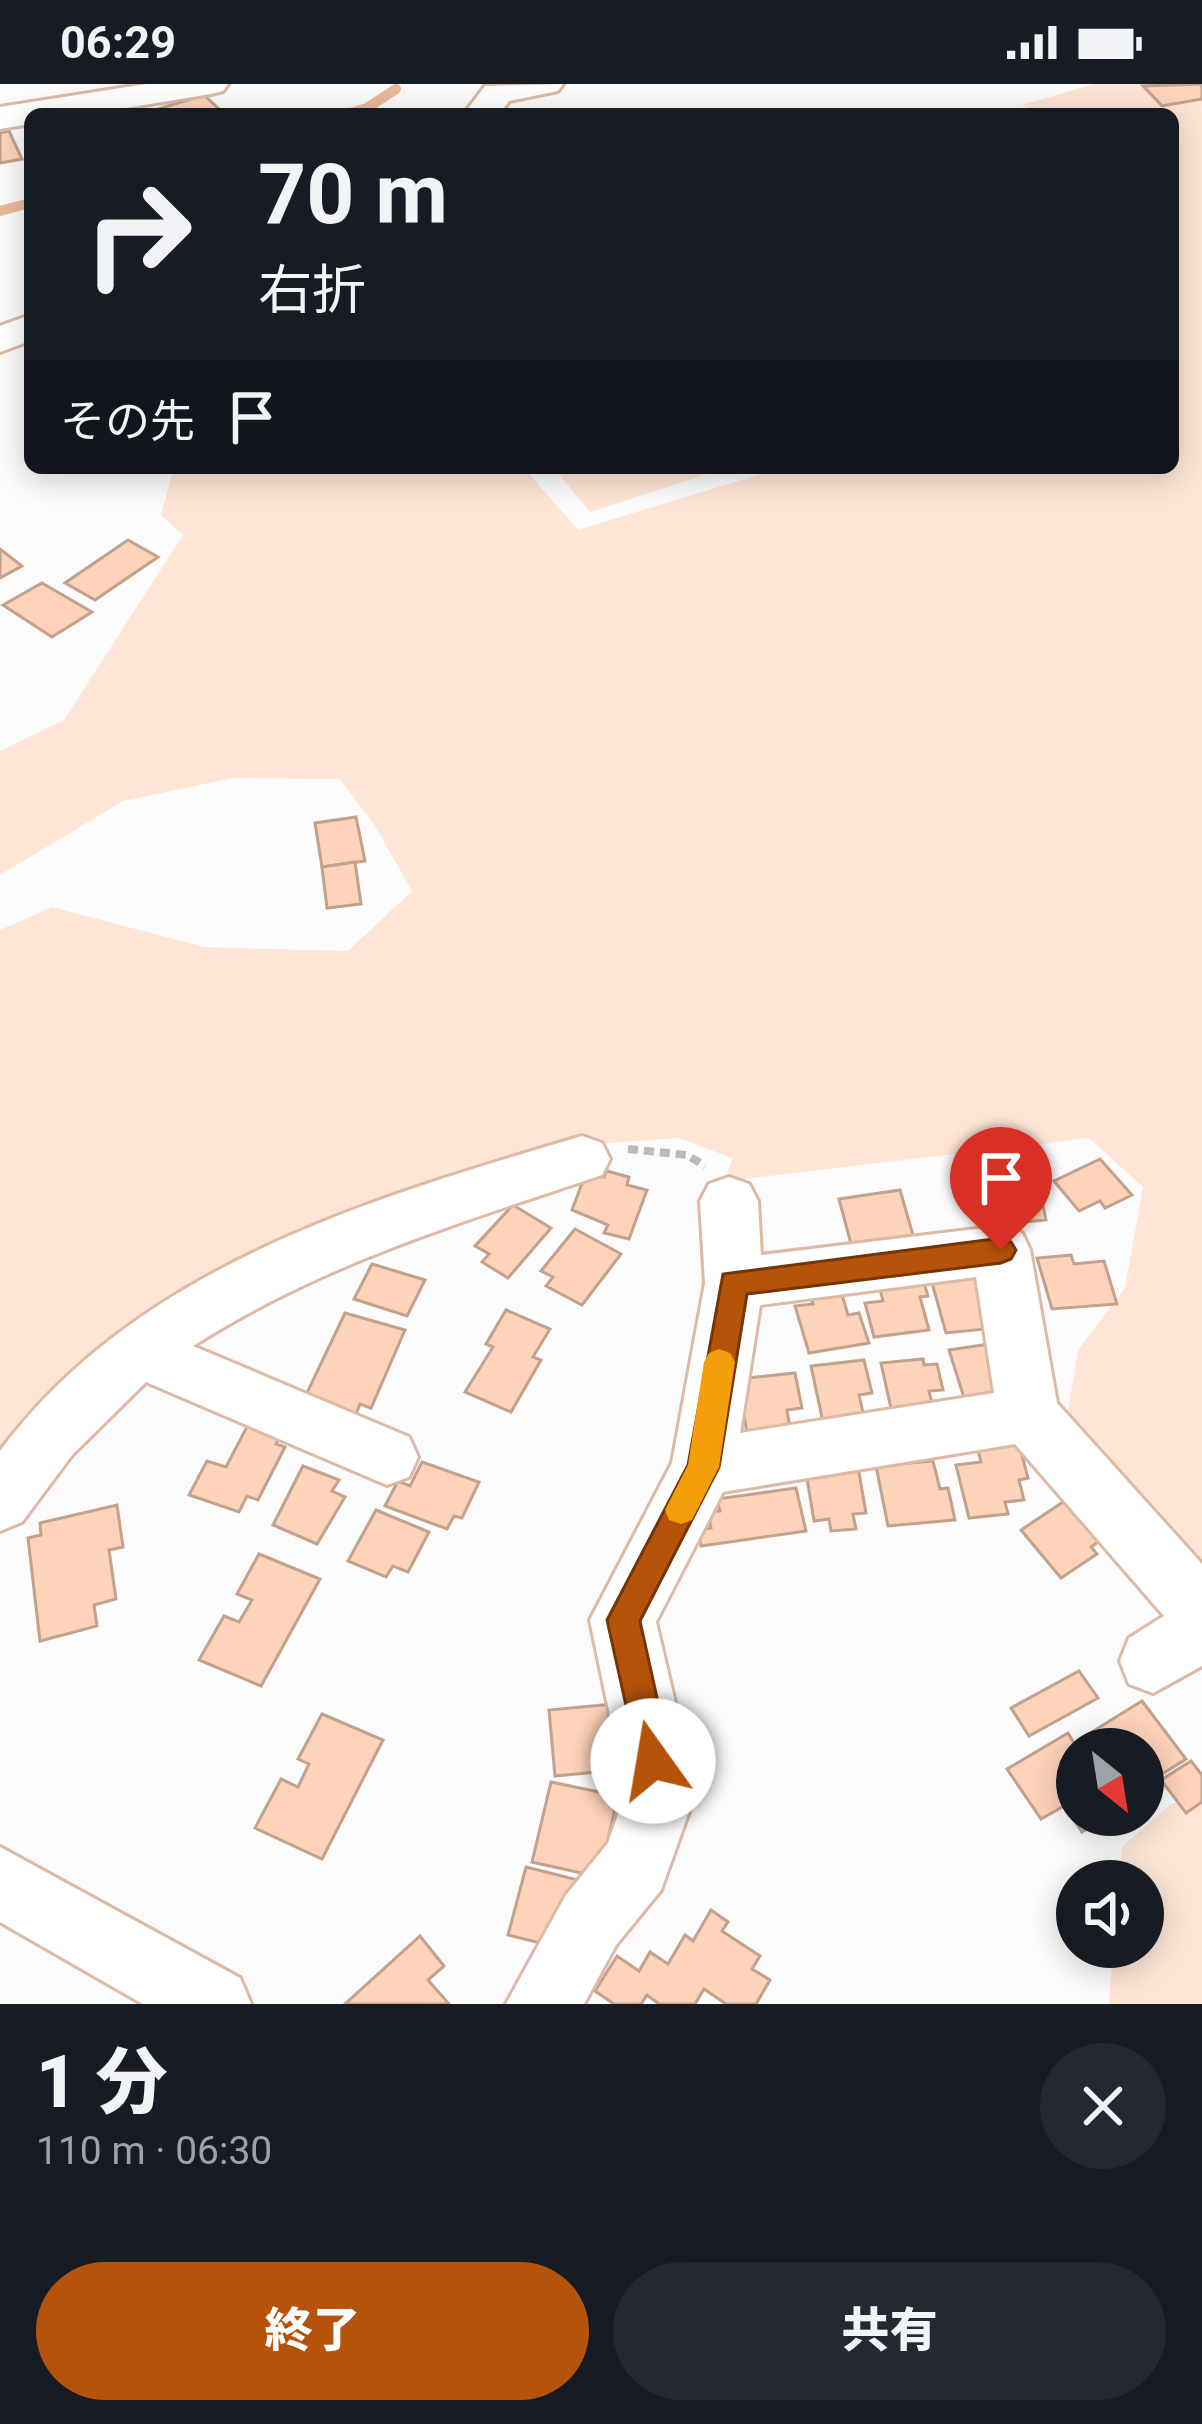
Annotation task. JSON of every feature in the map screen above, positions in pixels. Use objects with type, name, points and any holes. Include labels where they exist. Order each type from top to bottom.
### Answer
[{"type":"street","points":[[78,108],[211,84]]},
{"type":"street","points":[[493,101],[546,84]]},
{"type":"street","points":[[0,1502],[51,1434],[140,1351],[226,1296],[315,1248],[435,1202],[581,1159]]},
{"type":"street","points":[[543,2004],[591,1920],[636,1865],[662,1792],[623,1620],[703,1467],[734,1283],[729,1201]]},
{"type":"street","points":[[734,1283],[1001,1250],[1028,1415],[1202,1611]]},
{"type":"street","points":[[140,1351],[387,1457]]},
{"type":"street","points":[[703,1467],[1028,1415]]},
{"type":"street","points":[[0,1883],[214,2004]]},
{"type":"path","points":[[581,1159],[618,1149],[687,1154],[714,1172],[729,1201]]},
{"type":"shaded area","points":[[1094,84],[1202,84],[1202,1570],[1066,1423],[1078,1350],[1125,1288],[1143,1187],[1089,1138],[726,1181],[732,1158],[679,1138],[594,1144],[397,1204],[0,1467],[0,930],[52,907],[204,947],[348,951],[412,891],[375,826],[340,779],[233,778],[123,801],[0,875],[0,751],[64,720],[183,535],[161,515],[172,474],[529,474],[578,530],[760,474],[1179,474],[1179,108],[1022,105]]},
{"type":"shaded area","points":[[559,474],[707,474],[590,512]]},
{"type":"shaded area","points":[[1202,1795],[1202,2004],[1109,2004],[1112,1968],[1164,1968],[1164,1860],[1121,1860],[1122,1847],[1135,1836],[1164,1836],[1164,1810]]},
{"type":"building","points":[[1202,84],[1202,99],[1162,106],[1143,86]]},
{"type":"building","points":[[204,95],[218,108],[162,108]]},
{"type":"building","points":[[9,131],[22,159],[0,163],[0,133]]},
{"type":"building","points":[[128,540],[158,557],[95,600],[65,583]]},
{"type":"building","points":[[0,549],[22,566],[0,578]]},
{"type":"building","points":[[42,583],[92,612],[52,637],[3,605]]},
{"type":"building","points":[[356,817],[365,861],[322,867],[315,823]]},
{"type":"building","points":[[355,862],[361,904],[327,908],[322,867]]},
{"type":"building","points":[[1100,1159],[1132,1195],[1105,1208],[1100,1201],[1079,1211],[1054,1181]]},
{"type":"building","points":[[1035,1166],[1046,1220],[993,1225],[991,1216],[985,1217],[973,1172]]},
{"type":"building","points":[[607,1171],[629,1177],[627,1185],[647,1190],[629,1239],[604,1233],[608,1225],[572,1210],[586,1173],[604,1177]]},
{"type":"building","points":[[900,1190],[913,1235],[851,1244],[839,1199]]},
{"type":"building","points":[[513,1205],[551,1228],[508,1278],[482,1262],[489,1254],[475,1246]]},
{"type":"building","points":[[575,1229],[621,1254],[582,1305],[546,1286],[553,1277],[541,1271]]},
{"type":"building","points":[[1071,1255],[1074,1264],[1104,1261],[1117,1304],[1052,1309],[1037,1258]]},
{"type":"building","points":[[372,1264],[425,1280],[407,1316],[354,1299]]},
{"type":"building","points":[[982,1277],[991,1309],[980,1311],[985,1329],[946,1333],[932,1283]]},
{"type":"building","points":[[924,1283],[928,1296],[920,1297],[929,1330],[874,1337],[865,1303],[883,1301],[880,1289]]},
{"type":"building","points":[[840,1288],[848,1315],[859,1313],[869,1343],[809,1353],[795,1306],[813,1304],[810,1294]]},
{"type":"building","points":[[506,1310],[550,1329],[533,1357],[541,1360],[511,1412],[465,1392],[493,1347],[486,1344]]},
{"type":"building","points":[[345,1313],[405,1330],[371,1408],[360,1404],[356,1414],[304,1399]]},
{"type":"building","points":[[996,1343],[999,1396],[965,1401],[949,1350]]},
{"type":"building","points":[[923,1359],[924,1365],[937,1364],[943,1390],[929,1391],[933,1408],[892,1413],[881,1363]]},
{"type":"building","points":[[864,1360],[872,1393],[859,1395],[864,1417],[823,1422],[811,1366]]},
{"type":"building","points":[[795,1373],[802,1408],[787,1410],[790,1428],[747,1433],[738,1379]]},
{"type":"building","points":[[250,1421],[283,1431],[276,1444],[285,1447],[258,1500],[247,1496],[239,1512],[189,1495],[207,1461],[226,1467]]},
{"type":"building","points":[[1018,1440],[1028,1478],[1019,1480],[1024,1500],[1005,1502],[1008,1514],[969,1518],[956,1465],[981,1462],[977,1445]]},
{"type":"building","points":[[933,1461],[940,1489],[948,1488],[955,1520],[888,1526],[876,1466]]},
{"type":"building","points":[[422,1462],[479,1482],[462,1518],[454,1516],[447,1529],[385,1506],[398,1481],[410,1486]]},
{"type":"building","points":[[303,1466],[339,1480],[332,1491],[345,1497],[317,1544],[273,1525]]},
{"type":"building","points":[[858,1467],[866,1513],[853,1514],[856,1529],[831,1531],[829,1519],[814,1521],[807,1478],[825,1477],[824,1470]]},
{"type":"building","points":[[796,1488],[806,1531],[701,1546],[698,1530],[711,1528],[708,1512],[720,1511],[717,1499]]},
{"type":"building","points":[[1066,1500],[1101,1540],[1091,1547],[1097,1554],[1061,1578],[1021,1530]]},
{"type":"building","points":[[117,1505],[123,1547],[109,1550],[116,1599],[94,1605],[97,1626],[40,1641],[28,1538],[41,1535],[40,1523]]},
{"type":"building","points":[[376,1510],[429,1532],[408,1572],[393,1566],[386,1577],[348,1561]]},
{"type":"building","points":[[259,1554],[320,1579],[261,1686],[199,1660],[224,1616],[239,1622],[252,1600],[237,1594]]},
{"type":"building","points":[[1079,1671],[1098,1698],[1029,1736],[1011,1708]]},
{"type":"building","points":[[1142,1701],[1162,1728],[1098,1728]]},
{"type":"building","points":[[614,1704],[620,1755],[606,1756],[608,1771],[555,1776],[549,1710]]},
{"type":"building","points":[[322,1714],[383,1740],[322,1859],[255,1828],[281,1779],[298,1787],[309,1764],[298,1759]]},
{"type":"building","points":[[1164,1730],[1186,1759],[1164,1773]]},
{"type":"building","points":[[1056,1740],[1056,1811],[1041,1819],[1007,1769]]},
{"type":"building","points":[[1191,1761],[1202,1775],[1202,1802],[1186,1813],[1164,1778]]},
{"type":"building","points":[[551,1782],[618,1796],[599,1877],[532,1862]]},
{"type":"building","points":[[526,1867],[578,1880],[569,1917],[556,1927],[548,1925],[544,1944],[508,1935]]},
{"type":"building","points":[[711,1910],[728,1922],[722,1931],[760,1956],[752,1969],[770,1980],[756,2004],[726,2004],[704,1989],[695,2004],[659,2004],[647,1995],[641,2004],[614,2004],[595,1991],[617,1956],[639,1971],[650,1952],[668,1964],[685,1935],[693,1941]]},
{"type":"building","points":[[420,1936],[444,1966],[428,1980],[449,2004],[345,2004]]},
{"type":"waterway","points":[[367,108],[396,89]]},
{"type":"waterway","points":[[0,211],[24,205]]},
{"type":"slow traffic","points":[[681,1510],[703,1467],[719,1362]]},
{"type":"route","points":[[653,1761],[623,1620],[703,1467],[734,1283],[1001,1250]]}]
